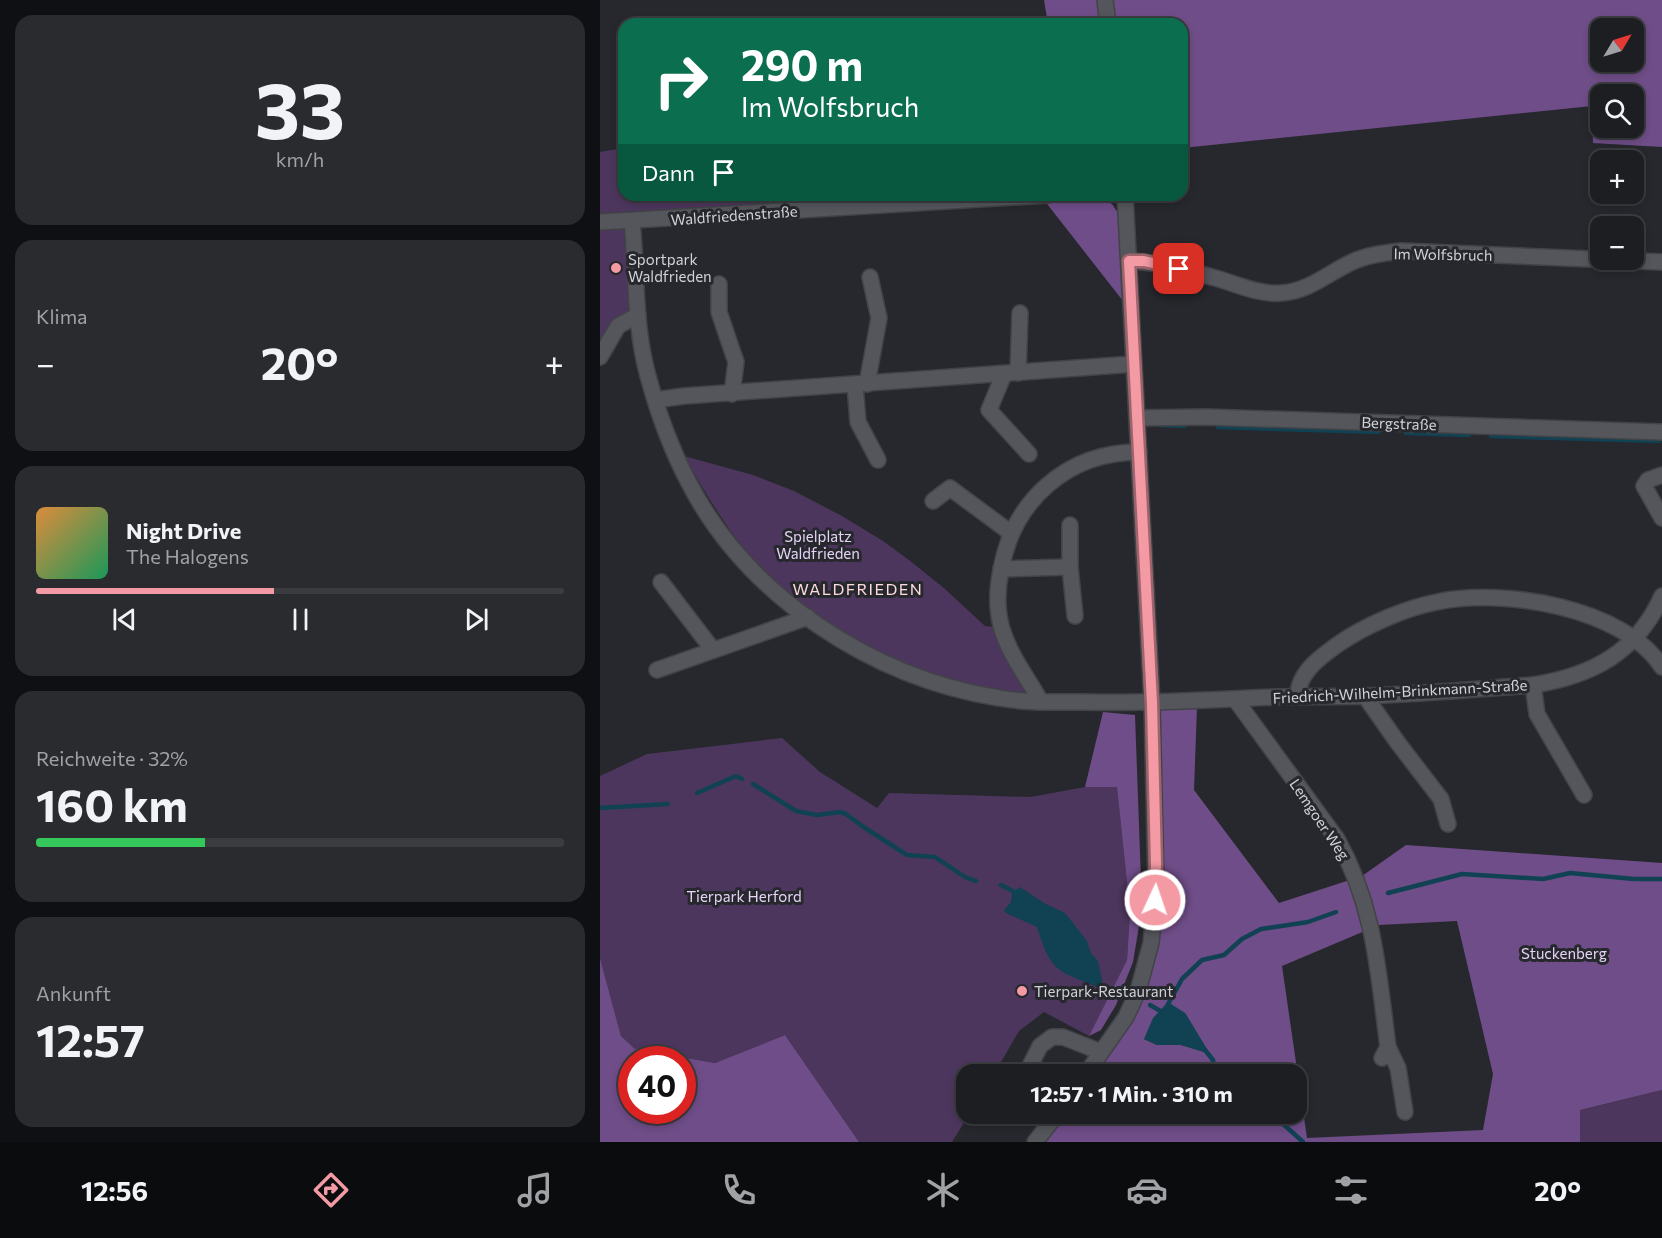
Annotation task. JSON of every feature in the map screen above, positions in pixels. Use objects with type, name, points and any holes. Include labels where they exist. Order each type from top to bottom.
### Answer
[{"type":"street","points":[[1105,0],[1107,18]]},
{"type":"street","name":"Waldfriedenstraße","points":[[600,222],[951,201]]},
{"type":"street","points":[[1093,1064],[1126,1017],[1138,991],[1151,943],[1156,864],[1152,703],[1125,201]]},
{"type":"street","name":"Friedrich-Wilhelm-Brinkmann-Straße","points":[[632,221],[642,352],[666,434],[689,484],[718,529],[758,576],[808,617],[842,640],[881,662],[920,679],[955,690],[1001,699],[1041,702],[1152,703],[1298,696],[1365,696],[1533,685],[1555,682],[1590,670],[1619,653],[1636,638],[1662,596]]},
{"type":"street","name":"Im Wolfsbruch","points":[[1129,261],[1144,261],[1186,270],[1279,294],[1295,292],[1308,287],[1353,261],[1375,254],[1401,251],[1662,262]]},
{"type":"street","points":[[870,277],[879,318],[861,384],[858,422],[878,460]]},
{"type":"street","points":[[719,284],[719,312],[736,362],[732,394]]},
{"type":"street","points":[[1020,313],[1011,374],[989,411],[1029,454]]},
{"type":"street","points":[[600,357],[618,326],[638,315]]},
{"type":"street","points":[[655,400],[1134,364]]},
{"type":"street","name":"Bergstraße","points":[[1137,418],[1229,418],[1662,432]]},
{"type":"street","points":[[1041,702],[1019,666],[1002,629],[998,608],[1001,569],[1011,533],[1034,499],[1065,472],[1085,461],[1105,454],[1139,452]]},
{"type":"street","points":[[1662,475],[1648,480],[1644,486],[1662,518]]},
{"type":"street","points":[[933,501],[950,488],[1011,533]]},
{"type":"street","points":[[1070,525],[1070,567],[1075,616]]},
{"type":"street","points":[[1001,569],[1070,567]]},
{"type":"street","points":[[661,582],[713,650]]},
{"type":"street","points":[[1298,696],[1302,676],[1324,654],[1346,639],[1373,624],[1437,602],[1474,598],[1518,599],[1561,607],[1606,622],[1636,638],[1653,654],[1662,667]]},
{"type":"street","points":[[657,670],[808,617]]},
{"type":"street","points":[[1533,685],[1537,714],[1584,795]]},
{"type":"street","points":[[1365,696],[1441,799],[1448,824]]},
{"type":"street","name":"Lemgoer Weg","points":[[1234,699],[1337,839],[1351,863],[1371,924],[1385,1052],[1398,1068],[1405,1112]]},
{"type":"street","points":[[1031,1064],[1040,1046],[1052,1037],[1063,1037],[1101,1052]]},
{"type":"street","points":[[1035,1142],[1049,1124]]},
{"type":"green space","points":[[1044,0],[1662,0],[1662,147],[1593,143],[1593,138],[1644,138],[1644,84],[1590,84],[1590,106],[1188,147],[1188,18],[1047,18]]},
{"type":"green space","points":[[618,149],[618,201],[828,201],[827,203],[600,216],[600,152]]},
{"type":"green space","points":[[1045,201],[1106,201],[1112,204],[1120,216],[1123,301]]},
{"type":"green space","name":"Sportpark Waldfrieden","points":[[631,225],[633,306],[617,331],[600,367],[600,229]]},
{"type":"green space","name":"Spielplatz Waldfrieden","points":[[684,456],[753,475],[794,491],[883,541],[945,589],[985,626],[995,627],[1028,690],[1025,694],[997,690],[927,675],[892,661],[824,622],[782,590],[749,556],[731,532]]},
{"type":"green space","name":"Stuckenberg","points":[[1197,707],[1194,790],[1279,903],[1362,876],[1406,845],[1662,863],[1662,1090],[1580,1110],[1580,1142],[1042,1142],[1055,1124],[1305,1124],[1307,1138],[1483,1130],[1493,1074],[1457,921],[1379,925],[1282,966],[1296,1064],[1099,1064],[1130,1020],[1153,967],[1162,891],[1159,709]],"holes":[[[1185,1013],[1209,1053],[1181,1045],[1157,1045],[1144,1039]]]},
{"type":"green space","points":[[1103,712],[1135,715],[1142,908],[1133,962],[1116,1005],[1101,1030],[1089,1036],[1127,960],[1130,911],[1117,787],[1085,787]]},
{"type":"green space","name":"Tierpark Herford","points":[[782,738],[820,772],[877,808],[889,793],[1031,797],[1085,787],[1117,786],[1130,911],[1127,960],[1089,1036],[1044,1012],[1019,1031],[1000,1064],[956,1064],[956,1124],[963,1124],[952,1142],[859,1142],[785,1035],[715,1063],[696,1060],[696,1046],[632,1046],[621,1036],[600,958],[600,776],[647,754]]},
{"type":"green space","points":[[600,958],[621,1036],[632,1046],[618,1046],[618,1124],[696,1124],[696,1060],[715,1063],[785,1035],[859,1142],[600,1142]]},
{"type":"green space","points":[[1662,1090],[1662,1142],[1580,1142],[1580,1110]]},
{"type":"water","points":[[1020,887],[1044,903],[1065,913],[1087,941],[1091,953],[1098,961],[1102,989],[1059,969],[1047,955],[1037,927],[1006,913],[1004,910],[1011,902],[1012,893]]},
{"type":"water","points":[[1168,1002],[1185,1013],[1210,1054],[1181,1045],[1157,1045],[1144,1039],[1153,1018]]},
{"type":"waterway","points":[[1160,425],[1185,426]]},
{"type":"waterway","points":[[1218,427],[1378,432]]},
{"type":"waterway","points":[[1406,433],[1469,435]]},
{"type":"waterway","points":[[1491,436],[1659,441]]},
{"type":"waterway","points":[[697,793],[736,776],[742,779]]},
{"type":"waterway","points":[[753,784],[796,811],[817,815],[840,812],[846,814],[907,855],[935,857],[965,877],[976,881]]},
{"type":"waterway","points":[[600,808],[668,804]]},
{"type":"waterway","points":[[1388,893],[1462,874],[1543,879],[1570,873],[1634,879],[1662,879]]},
{"type":"waterway","points":[[1001,885],[1017,893]]},
{"type":"waterway","points":[[1167,1006],[1182,979],[1202,960],[1224,955],[1242,939],[1261,929],[1308,922],[1336,912]]},
{"type":"waterway","points":[[1150,1005],[1164,1013]]},
{"type":"waterway","points":[[1205,1050],[1214,1064]]},
{"type":"waterway","points":[[1283,1124],[1303,1142]]},
{"type":"place","name":"Sportpark Waldfrieden","points":[[616,268]]},
{"type":"place","name":"Tierpark-Restaurant","points":[[1022,991]]},
{"type":"district","name":"WALDFRIEDEN","points":[[858,588]]},
{"type":"route","points":[[1155,900],[1152,703],[1129,261],[1144,261],[1179,269]]}]
